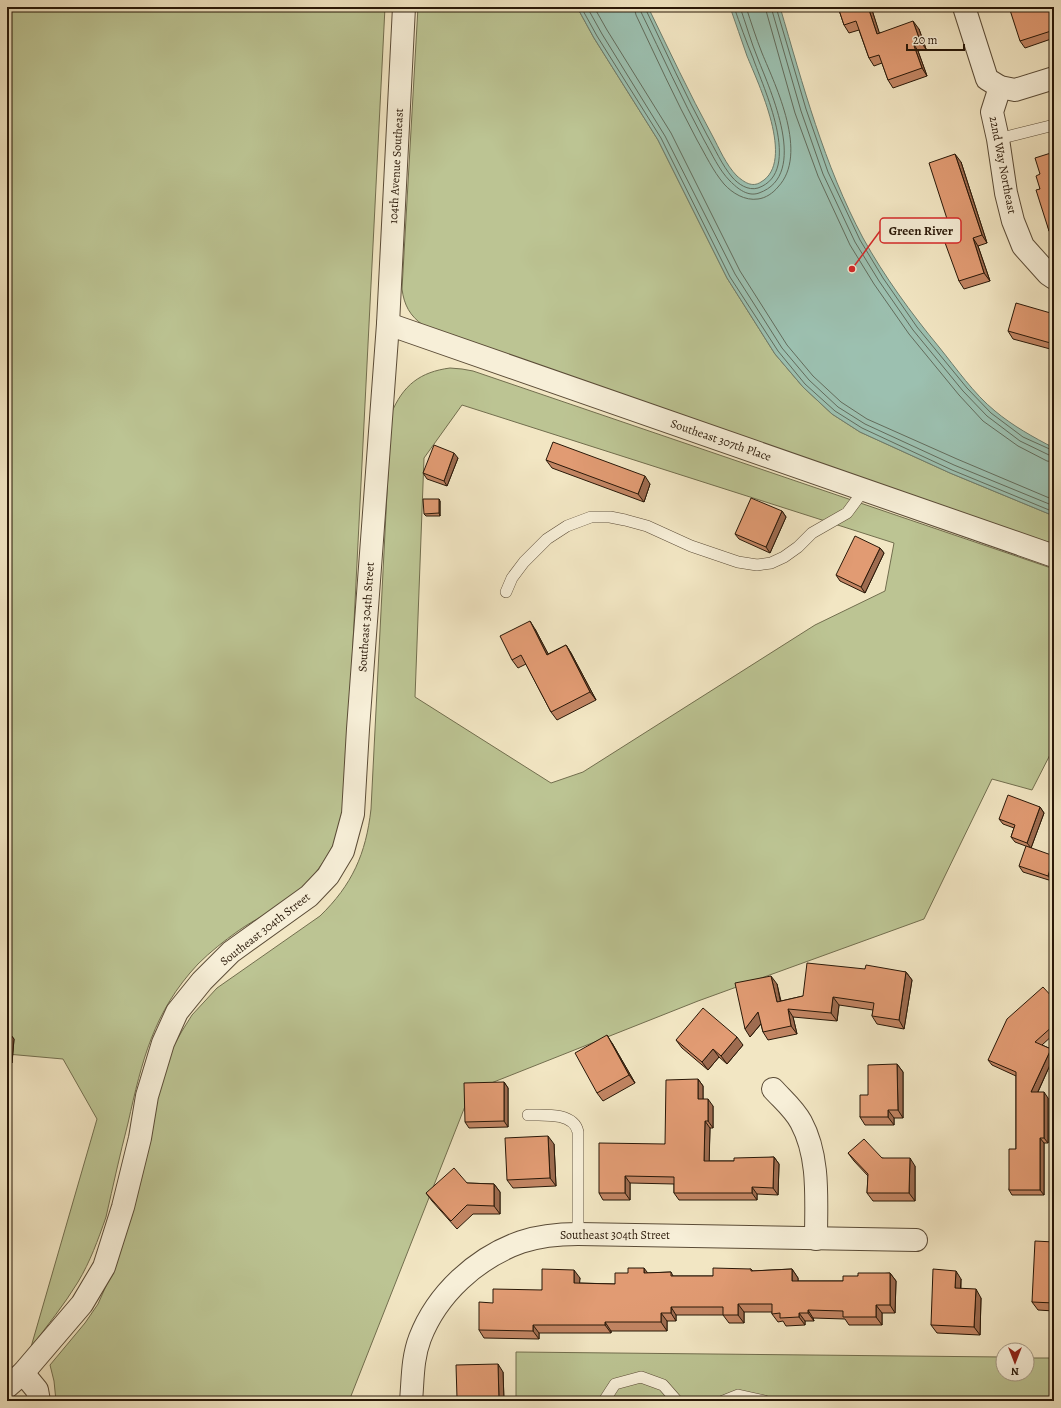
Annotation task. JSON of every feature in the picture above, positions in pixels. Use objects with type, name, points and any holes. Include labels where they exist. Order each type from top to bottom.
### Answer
[{"type":"street","name":"104th Avenue Southeast","points":[[388,324],[404,7]]},
{"type":"street","points":[[964,7],[987,79],[1000,87],[1015,90],[1054,78]]},
{"type":"street","name":"22nd Way Northeast","points":[[1000,87],[992,112],[998,139],[1006,192],[1013,221],[1023,246],[1048,274],[1054,278]]},
{"type":"street","name":"Southeast 307th Place","points":[[388,324],[1054,556]]},
{"type":"street","name":"Southeast 304th Street","points":[[7,1387],[23,1373],[82,1304],[104,1267],[124,1208],[140,1138],[147,1096],[163,1042],[176,1012],[202,981],[231,952],[309,896],[328,876],[343,851],[353,814],[388,324]]},
{"type":"street","points":[[773,1090],[791,1108],[801,1121],[813,1153],[816,1180],[816,1239]]},
{"type":"street","name":"Southeast 304th Street","points":[[411,1401],[413,1364],[420,1338],[435,1308],[454,1284],[478,1265],[521,1242],[559,1234],[916,1240]]},
{"type":"street","points":[[23,1373],[37,1390],[39,1401]]},
{"type":"lane","points":[[998,139],[1054,125]]},
{"type":"lane","points":[[506,592],[512,578],[524,562],[547,539],[568,526],[591,517],[610,517],[648,526],[691,546],[732,560],[757,565],[771,563],[784,557],[798,547],[812,533],[846,513],[864,490]]},
{"type":"lane","points":[[528,1115],[549,1116],[566,1119],[574,1122],[577,1127],[578,1234]]},
{"type":"lane","points":[[604,1401],[615,1384],[641,1378],[663,1385],[678,1401]]},
{"type":"lane","points":[[723,1401],[738,1395],[765,1401]]},
{"type":"shaded area","points":[[7,7],[385,7],[344,821],[335,842],[324,861],[303,887],[274,910],[245,926],[212,951],[198,964],[170,1000],[151,1038],[144,1058],[106,1217],[94,1251],[73,1291],[31,1347],[97,1119],[63,1059],[7,1054]]},
{"type":"shaded area","points":[[418,7],[577,7],[594,38],[658,140],[727,278],[775,354],[803,387],[832,414],[860,432],[950,473],[1054,516],[1054,552],[418,322],[408,310],[402,289]]},
{"type":"shaded area","points":[[450,368],[473,371],[1054,569],[1054,747],[1032,790],[992,779],[924,919],[698,1001],[471,1091],[349,1401],[56,1401],[54,1381],[50,1365],[85,1323],[98,1304],[113,1270],[158,1089],[172,1049],[182,1031],[192,1015],[217,988],[320,916],[341,893],[356,868],[369,825],[371,809],[391,414],[401,395],[407,388],[421,377],[439,370]],"holes":[[[462,405],[894,543],[885,591],[815,625],[583,772],[551,783],[415,697],[424,458]]]},
{"type":"shaded area","points":[[516,1352],[995,1357],[995,1382],[1035,1382],[1035,1358],[1054,1358],[1054,1401],[516,1401]]},
{"type":"water","points":[[577,7],[648,7],[726,162],[733,172],[745,182],[748,184],[758,184],[771,172],[775,158],[775,140],[759,84],[747,56],[730,7],[780,7],[806,95],[826,153],[849,210],[863,238],[908,308],[973,389],[987,404],[1009,422],[1054,448],[1054,516],[950,473],[860,432],[832,414],[803,387],[775,354],[727,278],[658,140],[594,38]]},
{"type":"building","points":[[838,7],[868,7],[877,34],[913,21],[920,41],[913,43],[922,68],[888,80],[879,55],[869,58],[856,21],[844,25]]},
{"type":"building","points":[[1009,7],[1054,7],[1054,26],[1050,27],[1051,31],[1020,41]]},
{"type":"building","points":[[1054,152],[1054,232],[1053,230],[1049,231],[1036,190],[1040,189],[1036,176],[1040,174],[1035,158]]},
{"type":"building","points":[[955,154],[982,235],[973,238],[984,273],[959,281],[940,229],[949,225],[929,163]]},
{"type":"building","points":[[1016,303],[1054,314],[1054,344],[1008,331]]},
{"type":"building","points":[[553,442],[645,476],[638,494],[546,460]]},
{"type":"building","points":[[434,445],[454,453],[444,481],[423,473]]},
{"type":"building","points":[[751,498],[782,511],[766,547],[735,534]]},
{"type":"building","points":[[423,499],[439,499],[439,513],[424,514]]},
{"type":"building","points":[[855,536],[880,548],[861,587],[836,575]]},
{"type":"building","points":[[530,621],[547,655],[566,645],[590,692],[551,712],[521,655],[512,660],[500,636]]},
{"type":"building","points":[[1008,795],[1040,807],[1027,843],[1011,837],[1015,825],[999,819]]},
{"type":"building","points":[[1026,846],[1054,856],[1048,876],[1019,866]]},
{"type":"building","points":[[807,963],[865,969],[866,965],[906,972],[899,1020],[872,1016],[874,1003],[833,997],[831,1013],[788,1009],[791,1026],[763,1032],[758,1012],[745,1029],[735,983],[771,976],[777,1002],[803,996]]},
{"type":"building","points":[[1043,987],[1054,999],[1054,1025],[1035,1042],[1051,1049],[1031,1092],[1044,1092],[1044,1138],[1040,1138],[1040,1190],[1009,1190],[1009,1149],[1016,1149],[1016,1072],[988,1060],[1007,1019]]},
{"type":"building","points":[[703,1008],[737,1037],[721,1056],[713,1049],[702,1062],[676,1040]]},
{"type":"building","points":[[7,1034],[10,1034],[8,1057],[7,1057]]},
{"type":"building","points":[[607,1035],[629,1075],[597,1093],[575,1053]]},
{"type":"building","points":[[897,1064],[898,1110],[888,1110],[888,1117],[860,1117],[860,1095],[868,1095],[868,1065]]},
{"type":"building","points":[[698,1079],[698,1099],[708,1099],[708,1121],[705,1121],[704,1161],[734,1161],[734,1158],[774,1157],[773,1188],[752,1187],[752,1193],[674,1193],[674,1177],[625,1176],[625,1193],[599,1193],[599,1143],[665,1144],[666,1080]]},
{"type":"building","points":[[504,1082],[504,1121],[465,1122],[464,1083]]},
{"type":"building","points":[[548,1136],[550,1178],[507,1180],[505,1138]]},
{"type":"building","points":[[864,1139],[882,1158],[910,1158],[909,1193],[867,1193],[868,1174],[848,1153]]},
{"type":"building","points":[[454,1168],[467,1183],[494,1184],[494,1206],[467,1205],[451,1221],[426,1193]]},
{"type":"building","points":[[1035,1241],[1054,1242],[1054,1303],[1032,1302]]},
{"type":"building","points":[[628,1268],[644,1268],[644,1273],[671,1272],[671,1276],[713,1276],[713,1268],[751,1269],[751,1271],[792,1269],[792,1281],[843,1281],[843,1276],[858,1276],[858,1273],[890,1273],[890,1305],[876,1305],[876,1317],[843,1317],[843,1311],[808,1310],[808,1313],[799,1313],[799,1317],[780,1318],[780,1313],[772,1314],[772,1304],[738,1304],[738,1315],[723,1315],[723,1307],[671,1307],[671,1313],[661,1313],[661,1322],[605,1322],[605,1325],[533,1325],[533,1331],[479,1330],[479,1302],[493,1303],[493,1289],[542,1290],[542,1269],[574,1270],[574,1283],[615,1284],[615,1273],[628,1273]]},
{"type":"building","points":[[933,1269],[956,1271],[955,1288],[976,1289],[974,1327],[931,1325]]},
{"type":"building","points":[[498,1364],[499,1401],[471,1401],[471,1397],[457,1398],[456,1365]]},
{"type":"place","name":"Green River","points":[[852,269]]}]
